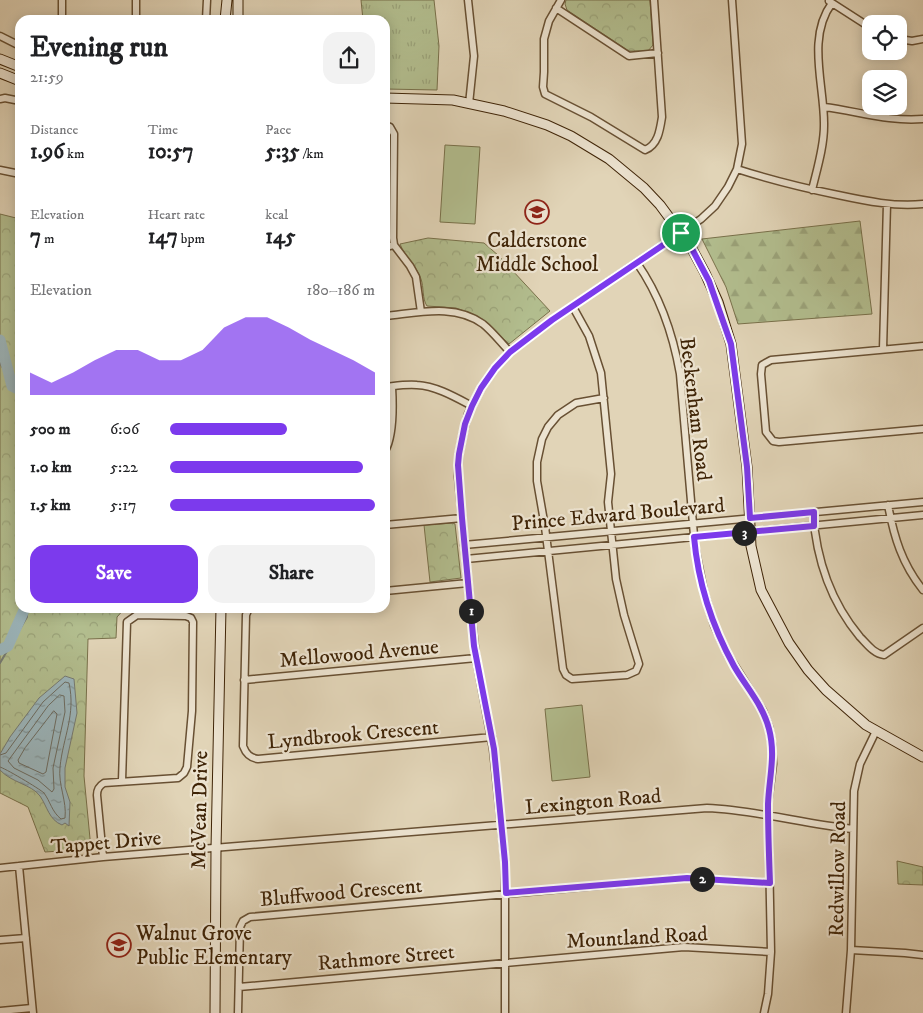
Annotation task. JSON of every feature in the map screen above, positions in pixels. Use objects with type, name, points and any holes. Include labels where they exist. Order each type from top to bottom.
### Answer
[{"type":"main road","points":[[226,15],[227,0]]},
{"type":"main road","points":[[238,0],[238,15]]},
{"type":"main road","points":[[0,59],[15,65]]},
{"type":"main road","points":[[0,72],[15,79]]},
{"type":"main road","points":[[390,98],[453,100],[504,111],[540,123],[585,144],[609,159],[644,188],[660,206],[691,247],[709,281],[731,344],[747,467],[752,552],[761,590],[789,643],[808,670],[826,690],[866,725],[923,757]]},
{"type":"main road","name":"McVean Drive","points":[[215,1013],[221,613]]},
{"type":"street","points":[[62,0],[62,15]]},
{"type":"street","points":[[136,0],[136,15]]},
{"type":"street","points":[[206,15],[207,0]]},
{"type":"street","points":[[468,0],[474,56],[468,104]]},
{"type":"street","points":[[562,0],[549,20],[544,39],[542,87],[545,94],[590,117],[640,149],[645,150],[652,146],[658,136],[662,117],[654,0]]},
{"type":"street","points":[[505,1013],[505,862],[492,737],[476,658],[464,545],[458,476],[459,454],[464,429],[472,406],[488,377],[510,352],[701,219],[715,206],[728,187],[737,169],[742,136],[732,0]]},
{"type":"street","points":[[812,190],[823,142],[824,107],[819,45],[824,16],[830,1],[862,22]]},
{"type":"street","points":[[556,8],[629,56],[658,53]]},
{"type":"street","points":[[0,36],[15,44]]},
{"type":"street","points":[[907,41],[923,39]]},
{"type":"street","points":[[0,99],[15,100]]},
{"type":"street","points":[[824,107],[885,118],[923,119]]},
{"type":"street","points":[[390,127],[394,134],[392,228],[394,245],[416,277],[421,312]]},
{"type":"street","points":[[737,169],[774,181],[812,190],[887,204],[923,204]]},
{"type":"street","points":[[0,170],[15,173]]},
{"type":"street","points":[[883,349],[887,204]]},
{"type":"street","points":[[390,246],[394,245]]},
{"type":"street","name":"Beckenham Road","points":[[637,263],[644,272],[664,312],[677,357],[692,523],[702,584],[714,624],[735,667],[758,703],[769,728],[773,752],[768,803],[770,952],[768,994],[764,1013]]},
{"type":"street","points":[[572,307],[594,348],[601,373],[604,398],[611,474],[608,502],[618,591],[639,664],[633,673],[572,679],[564,672],[547,537],[536,471],[542,439],[552,422],[565,409],[580,401],[604,398]]},
{"type":"street","points":[[390,315],[447,311],[471,317],[488,328],[510,352]]},
{"type":"street","points":[[923,346],[771,360],[765,362],[761,368],[768,435],[773,441],[780,442],[923,428]]},
{"type":"street","points":[[390,387],[416,385],[429,387],[472,406]]},
{"type":"street","points":[[390,397],[393,411],[390,430]]},
{"type":"street","name":"Prince Edward Boulevard","points":[[464,545],[923,502]]},
{"type":"street","points":[[888,505],[897,545],[903,561],[923,590]]},
{"type":"street","points":[[814,512],[818,553],[832,592],[850,624],[871,648],[881,655],[887,654],[923,628]]},
{"type":"street","name":"Prince Edward Boulevard","points":[[466,559],[923,515]]},
{"type":"street","points":[[390,525],[462,518]]},
{"type":"street","points":[[390,591],[468,583]]},
{"type":"street","name":"Lyndbrook Crescent","points":[[246,613],[243,746],[252,758],[258,759],[492,737]]},
{"type":"street","points":[[102,858],[98,788],[104,783],[122,782],[178,778],[184,773],[192,712],[193,622],[191,618],[186,616],[137,615],[130,619],[126,626],[122,782]]},
{"type":"street","name":"Mellowood Avenue","points":[[244,680],[476,658]]},
{"type":"street","name":"Redwillow Road","points":[[846,1013],[851,950],[854,800],[857,774],[864,753],[876,731]]},
{"type":"street","name":"Lexington Road","points":[[216,849],[707,808],[739,810],[817,825],[853,829]]},
{"type":"street","name":"Tappet Drive","points":[[0,868],[216,849]]},
{"type":"street","points":[[0,1011],[33,1011],[19,866]]},
{"type":"street","name":"Bluffwood Crescent","points":[[238,1013],[240,928],[243,921],[247,918],[687,878],[770,883]]},
{"type":"street","points":[[0,940],[26,938]]},
{"type":"street","name":"Mountland Road","points":[[506,962],[684,947],[770,952]]},
{"type":"street","points":[[851,950],[905,952],[923,955]]},
{"type":"street","name":"Rathmore Street","points":[[239,987],[506,962]]},
{"type":"green space","points":[[361,0],[434,0],[439,46],[437,90],[390,89],[390,15],[362,15]]},
{"type":"green space","points":[[566,0],[650,0],[653,45],[648,51],[629,51],[567,10]]},
{"type":"green space","points":[[445,145],[480,147],[475,224],[440,222]]},
{"type":"green space","points":[[0,214],[15,218],[15,613],[121,613],[117,617],[116,638],[88,639],[84,776],[91,849],[45,852],[28,807],[0,793]]},
{"type":"green space","points":[[860,221],[872,314],[738,324],[726,287],[702,239]]},
{"type":"green space","points":[[428,238],[484,243],[499,256],[550,311],[509,344],[484,321],[472,314],[456,308],[427,306],[419,274],[400,244]]},
{"type":"green space","points":[[455,524],[461,578],[430,582],[424,525]]},
{"type":"green space","points":[[582,705],[590,777],[552,781],[545,709]]},
{"type":"green space","points":[[897,861],[923,867],[923,885],[898,884]]},
{"type":"water","points":[[65,676],[74,679],[77,713],[65,768],[65,787],[70,802],[69,826],[65,823],[62,825],[54,820],[36,792],[10,778],[0,770],[0,754],[10,737],[39,698]]},
{"type":"waterway","points":[[0,340],[12,386],[15,388]]},
{"type":"waterway","points":[[0,363],[15,389]]},
{"type":"waterway","points":[[0,650],[8,646],[23,613]]},
{"type":"waterway","points":[[0,663],[27,617],[27,613]]},
{"type":"place","name":"Calderstone Middle School","points":[[537,212]]},
{"type":"place","name":"Walnut Grove Public Elementary","points":[[119,945]]},
{"type":"route","points":[[681,233],[691,247],[709,281],[718,302],[731,344],[747,467],[750,518],[814,512],[814,526],[694,537],[700,576],[714,624],[728,655],[763,712],[769,728],[773,752],[768,803],[770,883],[687,878],[506,893],[505,862],[494,749],[474,646],[458,476],[459,454],[465,424],[481,388],[495,368],[510,352],[552,320],[681,233]]}]
